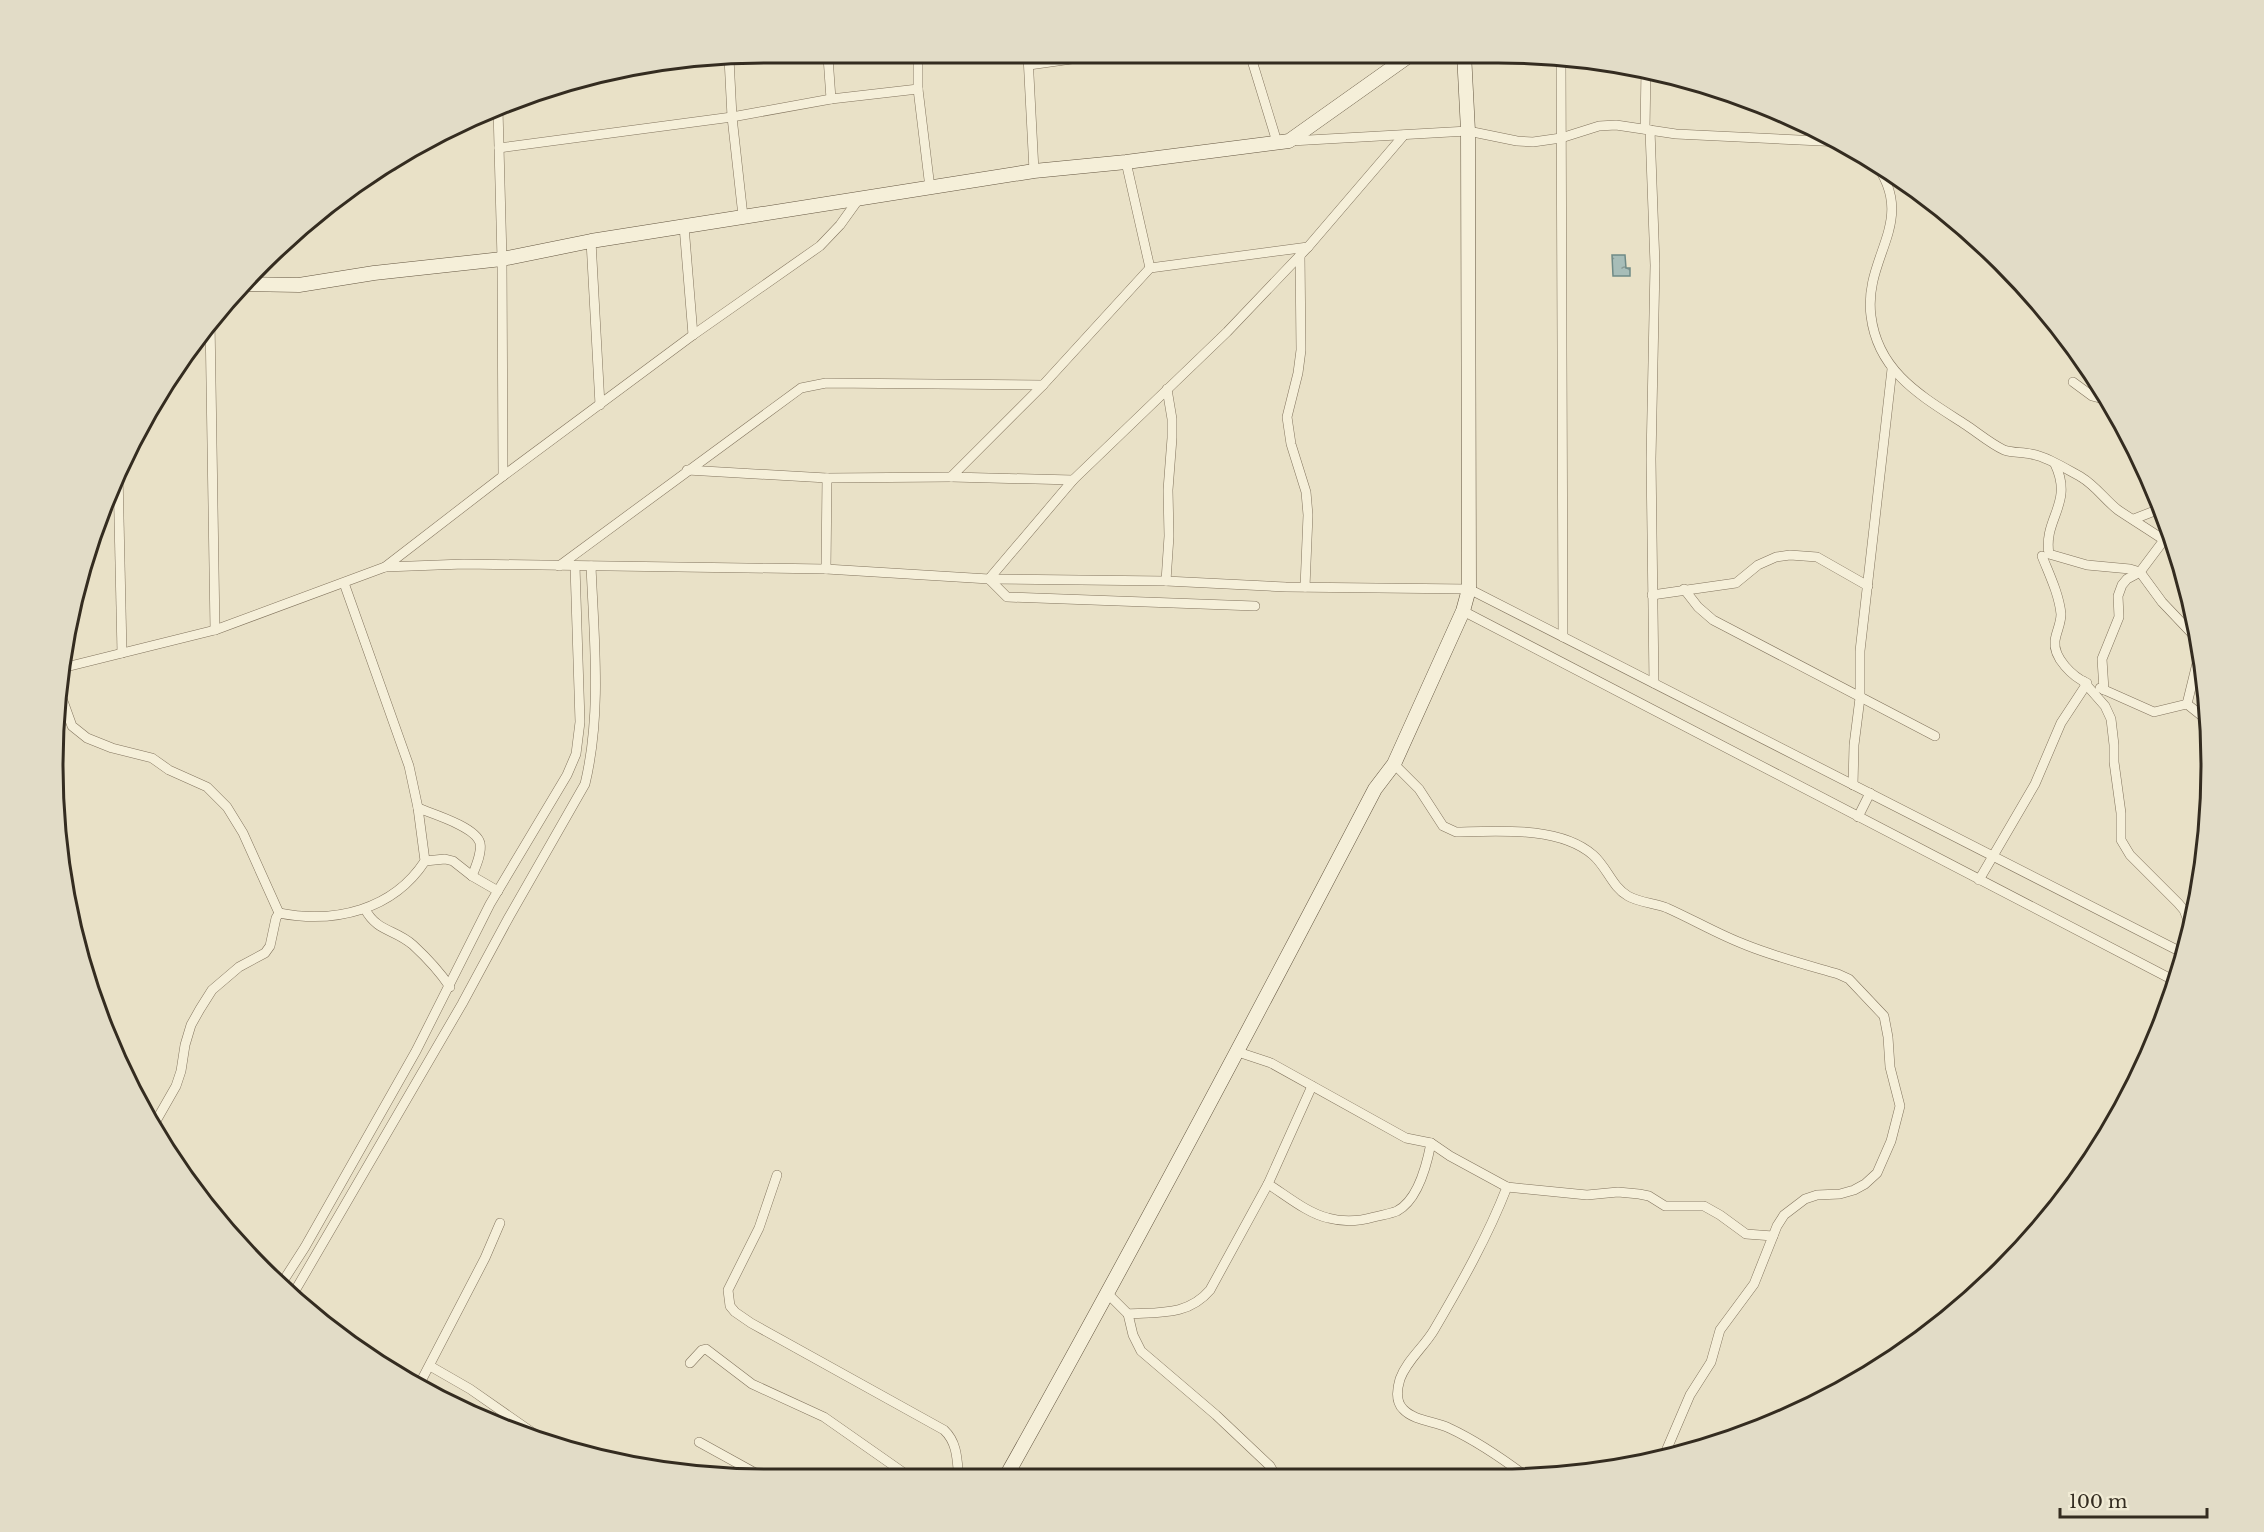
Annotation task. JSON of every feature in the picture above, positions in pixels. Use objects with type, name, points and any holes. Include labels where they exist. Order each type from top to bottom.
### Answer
[{"type":"street","points":[[828,63],[831,99]]},
{"type":"street","points":[[918,63],[918,89],[930,188]]},
{"type":"street","points":[[1029,63],[1034,171]]},
{"type":"street","points":[[1253,63],[1283,142]]},
{"type":"street","points":[[1283,142],[1398,63]]},
{"type":"street","points":[[1010,1469],[1108,1294],[1238,1052],[1375,789],[1394,764],[1463,611],[1469,589],[1468,131],[1465,63]]},
{"type":"street","points":[[729,65],[732,117],[743,216]]},
{"type":"street","points":[[1561,66],[1563,637]]},
{"type":"street","points":[[1646,79],[1655,265],[1651,459],[1654,683]]},
{"type":"street","points":[[499,148],[732,117],[831,99],[918,89]]},
{"type":"street","points":[[498,117],[502,259],[503,476]]},
{"type":"street","points":[[254,284],[299,285],[374,273],[502,259],[591,241],[1034,171],[1283,142],[1468,131],[1533,142],[1561,138],[1599,126],[1629,126],[1676,134],[1820,141]]},
{"type":"street","points":[[989,579],[1073,480],[1227,332],[1308,247],[1404,135]]},
{"type":"street","points":[[1126,162],[1150,268]]},
{"type":"street","points":[[1885,179],[1893,207],[1892,225],[1872,284],[1870,315],[1876,338],[1892,369],[1911,389],[2003,449],[2031,454],[2083,479],[2102,492],[2117,509],[2164,540],[2140,572],[2127,579],[2118,596],[2119,617],[2102,660],[2104,690]]},
{"type":"street","points":[[70,667],[214,630],[385,567],[693,335],[820,246],[840,225],[858,200]]},
{"type":"street","points":[[684,226],[693,335]]},
{"type":"street","points":[[591,241],[600,405]]},
{"type":"street","points":[[951,477],[1043,385],[1150,268],[1308,247]]},
{"type":"street","points":[[1300,255],[1301,350],[1287,417],[1291,444],[1306,492],[1308,524],[1305,587]]},
{"type":"street","points":[[210,335],[214,630]]},
{"type":"street","points":[[1853,785],[1854,745],[1860,698],[1860,651],[1892,369]]},
{"type":"street","points":[[2073,382],[2096,397]]},
{"type":"street","points":[[559,566],[801,388],[815,385],[1043,385]]},
{"type":"street","points":[[1166,581],[1169,536],[1168,490],[1172,438],[1172,419],[1167,389]]},
{"type":"street","points":[[2055,464],[2060,475],[2062,495],[2050,529],[2047,543],[2049,554],[2087,565],[2140,572],[2162,602],[2187,628]]},
{"type":"street","points":[[687,471],[827,478],[951,477],[1073,480]]},
{"type":"street","points":[[826,569],[827,478]]},
{"type":"street","points":[[118,494],[122,653]]},
{"type":"street","points":[[2134,519],[2153,512]]},
{"type":"street","points":[[2152,532],[2156,520]]},
{"type":"street","points":[[1652,595],[1736,583],[1758,565],[1776,557],[1790,555],[1817,557],[1868,586]]},
{"type":"street","points":[[2042,556],[2061,614],[2055,639],[2055,650],[2060,659],[2105,706],[2111,719],[2121,813],[2121,840],[2130,855],[2185,912]]},
{"type":"street","points":[[385,567],[464,564],[826,569],[989,579],[1469,589],[2177,950]]},
{"type":"street","points":[[285,1278],[350,1169],[450,987],[498,891],[567,775],[576,754],[580,722],[575,566]]},
{"type":"street","points":[[296,1289],[457,1013],[585,783],[589,767],[596,686],[591,566]]},
{"type":"street","points":[[989,579],[1007,597],[1255,606]]},
{"type":"street","points":[[279,913],[326,916],[365,909],[391,895],[414,878],[425,861],[418,808],[409,766],[344,583]]},
{"type":"street","points":[[1684,589],[1698,607],[1713,620],[1935,736]]},
{"type":"street","points":[[1463,611],[2168,978]]},
{"type":"street","points":[[2187,704],[2195,672]]},
{"type":"street","points":[[2085,683],[2154,711],[2187,704]]},
{"type":"street","points":[[1979,879],[2035,784],[2061,723],[2085,683]]},
{"type":"street","points":[[2187,704],[2198,713]]},
{"type":"street","points":[[66,709],[72,726],[87,738],[112,748],[152,759],[207,787],[227,807],[243,833],[279,913],[270,946],[265,953],[239,967],[212,990],[200,1009],[191,1025],[185,1045],[182,1071],[157,1119]]},
{"type":"street","points":[[1394,764],[1419,789],[1443,826],[1449,830],[1527,833],[1568,839],[1592,854],[1618,888],[1628,897],[1663,906],[1745,945],[1849,979],[1884,1016],[1890,1067],[1900,1106],[1899,1119],[1881,1166],[1877,1173],[1854,1190],[1840,1194],[1816,1195],[1792,1207],[1784,1215],[1754,1284],[1720,1330],[1711,1362],[1690,1395],[1667,1448]]},
{"type":"street","points":[[1858,817],[1870,793]]},
{"type":"street","points":[[418,808],[469,830],[477,836],[481,846],[472,876]]},
{"type":"street","points":[[425,861],[445,859],[453,861],[472,876],[498,891]]},
{"type":"street","points":[[365,909],[371,920],[381,928],[412,944],[450,987]]},
{"type":"street","points":[[1238,1052],[1271,1063],[1406,1138],[1431,1143],[1507,1187],[1587,1195],[1618,1192],[1639,1194],[1649,1196],[1665,1206],[1708,1207],[1746,1233],[1773,1236]]},
{"type":"street","points":[[1128,1314],[1191,1307],[1201,1301],[1210,1290],[1268,1184],[1312,1086]]},
{"type":"street","points":[[1268,1184],[1307,1209],[1328,1218],[1347,1221],[1368,1219],[1398,1211],[1413,1196],[1426,1168],[1431,1143]]},
{"type":"street","points":[[777,1175],[759,1228],[728,1290],[730,1306],[751,1323],[944,1430],[955,1445],[957,1469]]},
{"type":"street","points":[[1507,1187],[1473,1260],[1444,1312],[1432,1333],[1413,1355],[1401,1378],[1397,1396],[1400,1407],[1406,1412],[1446,1426],[1514,1468]]},
{"type":"street","points":[[422,1379],[485,1258],[500,1223]]},
{"type":"street","points":[[1108,1294],[1128,1314],[1133,1335],[1142,1352],[1216,1415],[1272,1469]]},
{"type":"street","points":[[690,1363],[702,1350],[706,1349],[752,1384],[824,1417],[866,1444],[894,1469]]},
{"type":"street","points":[[430,1366],[470,1389],[521,1424]]},
{"type":"street","points":[[699,1442],[740,1468]]},
{"type":"water","points":[[1612,255],[1625,255],[1626,268],[1630,268],[1630,276],[1613,276]]}]
